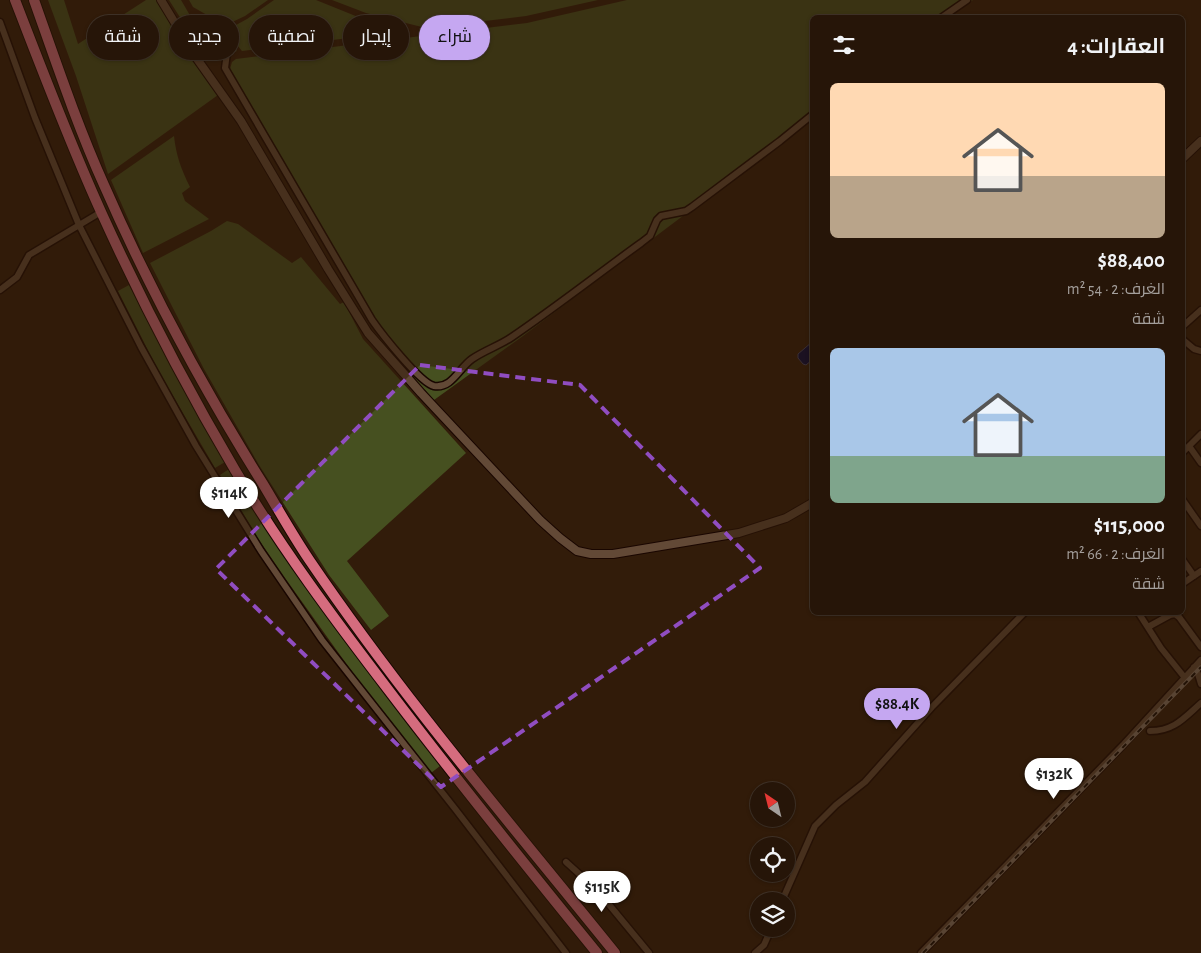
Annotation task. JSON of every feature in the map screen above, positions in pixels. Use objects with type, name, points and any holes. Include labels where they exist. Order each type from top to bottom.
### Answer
[{"type":"highway","points":[[15,0],[101,212],[193,397],[236,472],[298,568],[358,650],[490,823],[597,953]]},
{"type":"highway","points":[[34,0],[63,82],[99,174],[144,272],[206,390],[248,461],[309,559],[360,632],[437,732],[615,953]]},
{"type":"street","points":[[161,0],[195,56],[241,121],[368,333],[421,393],[560,538],[577,551],[591,554],[613,554],[739,533],[786,518],[810,504]]},
{"type":"street","points":[[945,15],[967,0]]},
{"type":"street","points":[[0,22],[35,118],[79,225],[196,446],[261,551],[322,640],[566,953]]},
{"type":"street","points":[[226,60],[225,68],[372,320],[385,338],[420,377],[428,384],[436,386],[452,381],[465,364],[481,352],[512,337],[641,244],[650,236],[661,216],[686,211],[692,207],[810,117]]},
{"type":"street","points":[[1185,156],[1201,141]]},
{"type":"street","points":[[0,290],[16,277],[29,255],[101,212]]},
{"type":"street","points":[[1185,324],[1201,310]]},
{"type":"street","points":[[1185,342],[1194,349],[1201,351]]},
{"type":"street","points":[[1185,450],[1201,434]]},
{"type":"street","points":[[1189,446],[1201,464]]},
{"type":"street","points":[[1185,503],[1201,526]]},
{"type":"street","points":[[1185,563],[1194,576]]},
{"type":"street","points":[[1185,582],[1201,570]]},
{"type":"street","points":[[786,892],[815,826],[836,805],[865,782],[932,707],[1022,615]]},
{"type":"street","points":[[1140,615],[1161,648],[1184,678]]},
{"type":"street","points":[[1148,627],[1170,615]]},
{"type":"street","points":[[1176,615],[1201,647]]},
{"type":"street","points":[[921,953],[1124,744],[1201,660]]},
{"type":"street","points":[[1194,667],[1201,684]]},
{"type":"street","points":[[1150,731],[1167,729],[1201,703]]},
{"type":"street","points":[[566,862],[597,890],[649,953]]},
{"type":"street","points":[[756,953],[764,945],[768,937]]},
{"type":"highlighted area","points":[[420,365],[580,385],[760,568],[441,787],[216,569]]},
{"type":"green space","points":[[48,0],[64,0],[78,44],[87,38],[87,60],[159,60],[159,15],[123,15],[146,0],[156,0],[169,20],[169,60],[195,60],[218,95],[108,174],[76,76]]},
{"type":"green space","points":[[169,0],[181,0],[190,15],[179,15]]},
{"type":"green space","points":[[189,0],[268,0],[239,19],[239,15],[207,15],[193,7]]},
{"type":"green space","points":[[274,0],[316,0],[353,15],[343,15],[343,39],[333,40],[333,15],[253,15]]},
{"type":"green space","points":[[332,0],[598,0],[526,16],[490,20],[490,15],[419,15],[419,26],[409,24],[409,15],[374,15]]},
{"type":"green space","points":[[627,0],[973,0],[950,15],[810,15],[810,121],[523,336],[434,400],[380,338],[361,310],[275,157],[230,69],[235,60],[249,57],[249,60],[333,60],[333,47],[343,46],[343,60],[409,60],[409,38],[419,36],[419,60],[490,60],[490,28],[527,23]]},
{"type":"green space","points":[[249,18],[249,50],[242,51],[239,47],[239,23]]},
{"type":"green space","points":[[174,136],[179,162],[190,187],[182,193],[185,201],[209,219],[143,253],[111,180]]},
{"type":"green space","points":[[227,221],[238,224],[292,263],[301,257],[340,304],[344,302],[363,339],[466,453],[347,561],[389,616],[371,630],[329,575],[259,465],[204,369],[150,263]]},
{"type":"green space","points":[[129,285],[179,382],[225,462],[215,468],[159,372],[118,291]]},
{"type":"green space","points":[[229,469],[328,619],[440,766],[431,773],[360,683],[259,540],[220,475]]},
{"type":"shaded area","points":[[810,344],[810,362],[806,365],[803,364],[798,358],[798,354]]},
{"type":"railway","points":[[923,953],[1201,667]]}]
